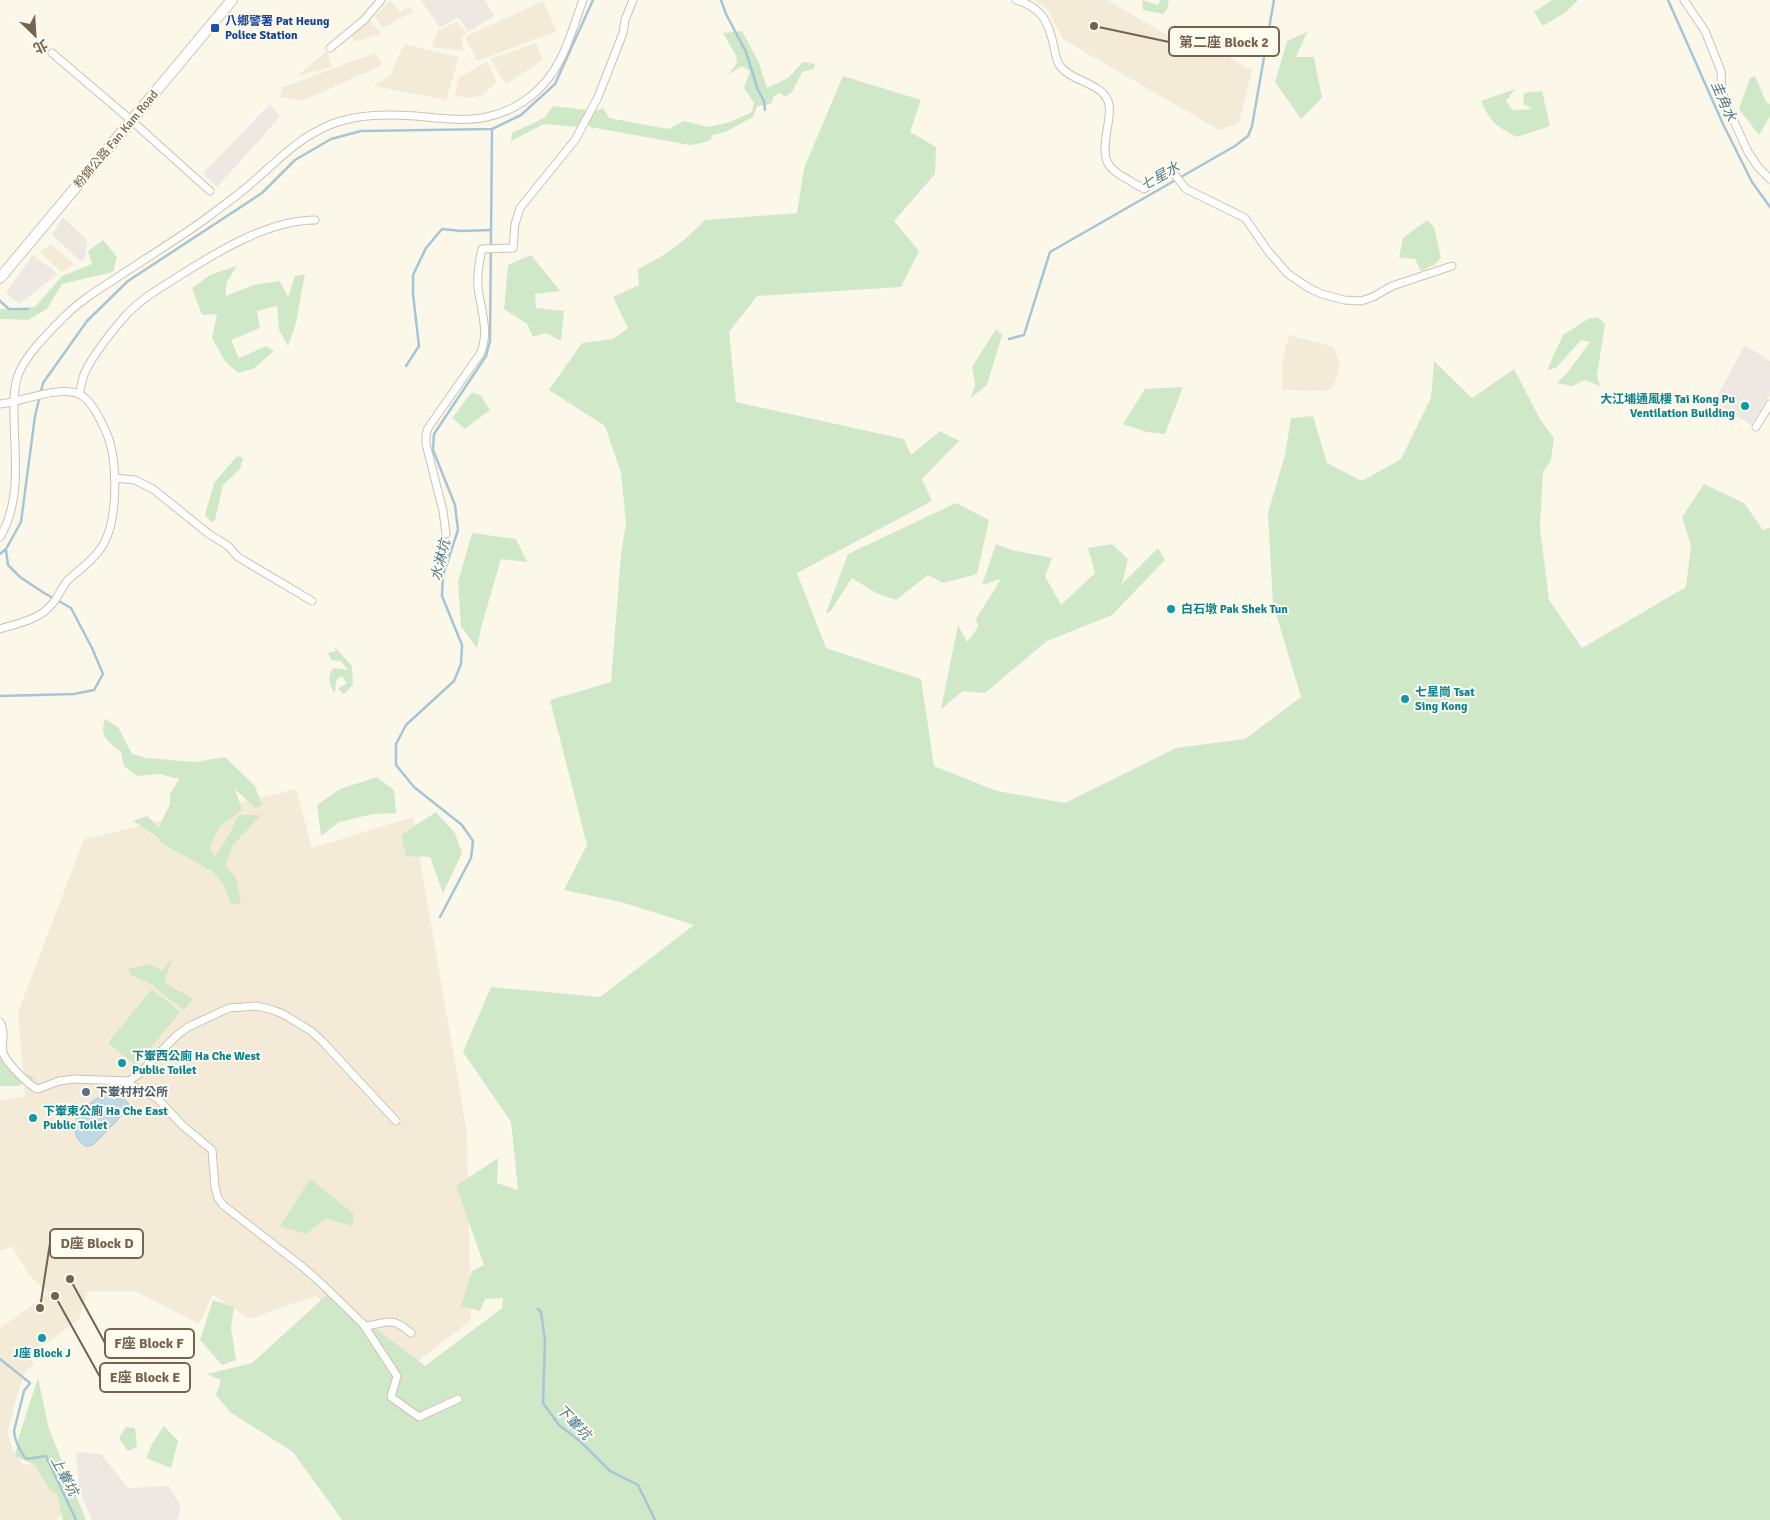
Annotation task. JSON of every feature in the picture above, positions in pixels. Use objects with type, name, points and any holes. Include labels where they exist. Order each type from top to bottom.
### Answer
[{"type":"main road","name":"粉錦公路 Fan Kam Road","points":[[0,278],[232,0]]},
{"type":"street","points":[[330,48],[364,20],[381,0]]},
{"type":"street","points":[[0,537],[11,514],[14,501],[14,402],[17,378],[24,365],[55,326],[72,310],[90,295],[236,197],[299,141],[334,124],[350,119],[390,114],[454,119],[487,117],[524,102],[545,83],[558,64],[583,0]]},
{"type":"street","points":[[446,534],[443,512],[426,444],[426,435],[428,428],[480,354],[483,346],[485,330],[478,273],[482,249],[513,248],[514,230],[520,208],[575,140],[586,121],[619,42],[633,0]]},
{"type":"street","points":[[1016,0],[1031,5],[1046,21],[1051,32],[1058,62],[1065,71],[1100,91],[1107,99],[1110,112],[1104,148],[1106,159],[1118,174],[1144,189],[1171,170],[1180,184],[1186,189],[1245,218],[1268,251],[1288,274],[1322,294],[1344,300],[1361,301],[1392,286],[1452,266]]},
{"type":"street","points":[[1684,0],[1705,31],[1721,71],[1722,91],[1727,106],[1748,152],[1770,180]]},
{"type":"street","points":[[52,53],[210,191]]},
{"type":"street","points":[[79,394],[84,374],[97,352],[127,314],[151,294],[214,254],[242,240],[290,222],[315,220]]},
{"type":"street","points":[[0,404],[65,392],[79,394],[88,402],[104,427],[111,446],[115,478],[110,529],[104,544],[92,559],[69,580],[46,611],[34,618],[0,629]]},
{"type":"street","points":[[1756,427],[1770,404]]},
{"type":"street","points":[[115,478],[135,480],[153,489],[209,534],[224,543],[238,557],[312,601]]},
{"type":"street","points":[[124,1082],[139,1074],[176,1036],[188,1028],[229,1008],[257,1006],[283,1014],[311,1031],[396,1121]]},
{"type":"street","points":[[0,1022],[3,1027],[5,1056],[28,1084],[35,1088],[38,1089],[58,1081],[74,1079],[124,1082],[157,1098],[188,1130],[212,1150],[215,1191],[226,1208],[304,1268],[363,1324],[397,1376],[391,1397],[420,1417],[458,1399]]},
{"type":"street","points":[[363,1324],[366,1326],[390,1321],[396,1322],[411,1332]]},
{"type":"shaded area","points":[[390,0],[400,12],[410,7],[413,12],[382,28],[375,16]]},
{"type":"shaded area","points":[[421,0],[485,0],[494,16],[468,32],[458,17],[440,28]]},
{"type":"shaded area","points":[[1034,0],[1107,0],[1167,35],[1174,23],[1252,71],[1239,123],[1219,130],[1064,40],[1047,9]]},
{"type":"shaded area","points":[[543,1],[557,31],[477,61],[465,37]]},
{"type":"shaded area","points":[[370,20],[381,34],[355,42],[350,35]]},
{"type":"shaded area","points":[[457,21],[466,33],[462,38],[463,51],[431,47],[438,31]]},
{"type":"shaded area","points":[[536,43],[543,60],[506,84],[490,59]]},
{"type":"shaded area","points":[[404,44],[459,57],[446,100],[373,86],[390,76]]},
{"type":"shaded area","points":[[327,51],[332,67],[297,76]]},
{"type":"shaded area","points":[[375,53],[382,65],[302,101],[280,97],[283,87]]},
{"type":"shaded area","points":[[487,62],[497,82],[481,96],[470,98],[455,96],[459,77]]},
{"type":"shaded area","points":[[270,104],[280,117],[217,187],[203,173]]},
{"type":"shaded area","points":[[63,217],[87,240],[85,259],[82,262],[52,235]]},
{"type":"shaded area","points":[[51,244],[75,265],[61,272],[40,252]]},
{"type":"shaded area","points":[[33,255],[58,274],[19,304],[6,293]]},
{"type":"shaded area","points":[[1289,335],[1334,347],[1340,365],[1334,385],[1328,391],[1282,390],[1282,362]]},
{"type":"shaded area","name":"大江埔通風樓 Tai Kong Pu Ventilation Building","points":[[1745,345],[1770,361],[1770,395],[1751,425],[1714,402]]},
{"type":"shaded area","points":[[296,789],[312,848],[413,817],[467,1134],[471,1320],[400,1375],[316,1296],[250,1319],[213,1295],[199,1324],[135,1291],[88,1291],[79,1319],[51,1340],[29,1352],[34,1365],[26,1370],[8,1431],[15,1455],[24,1465],[42,1462],[66,1512],[55,1520],[0,1520],[0,1328],[47,1293],[29,1275],[12,1246],[0,1251],[0,1101],[25,1096],[18,1012],[84,839]]},
{"type":"shaded area","points":[[76,1452],[101,1454],[128,1488],[169,1486],[181,1507],[177,1520],[92,1520],[79,1490]]},
{"type":"green space","points":[[1142,0],[1158,5],[1160,0],[1169,0],[1167,9],[1163,14],[1143,10]]},
{"type":"green space","points":[[1552,0],[1578,0],[1566,12],[1543,26],[1534,12]]},
{"type":"green space","points":[[742,31],[759,63],[767,88],[788,78],[803,62],[815,64],[814,69],[802,72],[792,92],[785,97],[780,93],[774,96],[771,104],[757,106],[753,117],[725,132],[712,135],[711,140],[690,145],[590,127],[586,121],[579,127],[544,124],[511,141],[512,133],[544,118],[553,106],[596,111],[603,108],[609,118],[668,129],[684,121],[708,127],[730,122],[752,112],[754,103],[744,88],[750,71],[742,66],[728,75],[737,63],[736,56],[723,33]]},
{"type":"green space","points":[[1307,32],[1296,57],[1314,57],[1322,98],[1301,119],[1275,82],[1287,41]]},
{"type":"green space","points":[[843,76],[921,100],[910,132],[936,147],[935,174],[894,221],[919,251],[901,287],[757,296],[729,332],[736,402],[904,439],[911,455],[940,431],[959,441],[922,479],[932,501],[797,573],[826,648],[921,679],[934,766],[997,791],[1065,803],[1176,748],[1245,739],[1301,697],[1273,604],[1268,513],[1285,455],[1291,418],[1313,416],[1327,463],[1362,481],[1401,459],[1431,398],[1434,361],[1472,398],[1514,369],[1540,419],[1554,438],[1551,460],[1543,472],[1540,528],[1549,600],[1582,648],[1686,587],[1691,545],[1682,517],[1704,484],[1744,503],[1763,530],[1770,528],[1770,1520],[342,1520],[293,1452],[230,1412],[216,1395],[221,1380],[207,1374],[252,1363],[329,1293],[425,1366],[502,1308],[503,1298],[485,1299],[480,1311],[461,1306],[472,1271],[484,1265],[456,1186],[498,1158],[497,1183],[518,1190],[511,1122],[463,1052],[491,987],[600,997],[694,925],[621,902],[564,890],[587,845],[550,700],[611,682],[621,554],[626,523],[621,473],[605,426],[549,390],[582,343],[613,339],[628,328],[613,297],[639,285],[638,269],[674,248],[705,220],[797,213],[804,168]]},
{"type":"green space","points":[[1755,76],[1766,102],[1770,104],[1770,116],[1759,135],[1739,109],[1750,78]]},
{"type":"green space","points":[[1515,89],[1506,101],[1513,110],[1532,109],[1523,104],[1524,93],[1542,91],[1550,126],[1517,137],[1495,123],[1481,101]]},
{"type":"green space","points":[[1427,220],[1434,227],[1441,258],[1434,265],[1421,271],[1415,259],[1399,258],[1403,238]]},
{"type":"green space","points":[[103,240],[117,257],[113,272],[62,284],[47,309],[28,320],[0,319],[0,309],[35,307],[62,276],[92,264],[88,251]]},
{"type":"green space","points":[[531,255],[560,291],[535,294],[536,308],[564,311],[561,341],[546,333],[533,337],[527,324],[504,309],[508,265]]},
{"type":"green space","points":[[237,266],[226,283],[226,296],[253,285],[280,281],[288,297],[295,276],[305,274],[296,323],[288,346],[279,330],[277,306],[257,311],[260,328],[231,340],[239,358],[266,346],[274,351],[253,369],[238,373],[225,361],[212,338],[217,314],[202,315],[192,288],[210,275]]},
{"type":"green space","points":[[1598,317],[1605,324],[1597,376],[1600,386],[1585,380],[1572,386],[1557,383],[1567,373],[1590,342],[1581,340],[1556,368],[1547,370],[1563,335],[1588,319]]},
{"type":"green space","points":[[996,329],[1002,335],[987,385],[971,398],[975,384],[972,367]]},
{"type":"green space","points":[[1183,387],[1165,434],[1147,432],[1123,424],[1145,389]]},
{"type":"green space","points":[[472,392],[481,396],[490,410],[465,429],[452,418]]},
{"type":"green space","points":[[237,456],[243,458],[240,469],[223,485],[215,520],[211,522],[205,515],[214,483]]},
{"type":"green space","points":[[956,503],[989,520],[977,574],[943,583],[928,575],[896,600],[876,593],[852,578],[830,612],[826,613],[848,554]]},
{"type":"green space","points":[[472,533],[516,539],[527,562],[501,559],[477,648],[461,626],[458,582]]},
{"type":"green space","points":[[996,544],[1012,550],[1052,558],[1045,576],[1061,605],[1095,573],[1088,548],[1112,544],[1128,559],[1122,584],[1158,548],[1165,560],[1112,615],[1047,641],[985,693],[963,691],[941,709],[958,625],[967,642],[978,627],[976,619],[1001,579],[982,585]]},
{"type":"green space","points":[[334,646],[352,666],[353,685],[344,694],[338,689],[347,683],[342,676],[336,680],[335,694],[330,684],[329,678],[333,668],[348,670],[341,661],[331,660],[328,653],[336,651]]},
{"type":"green space","points":[[105,719],[118,727],[132,754],[146,758],[195,762],[225,757],[255,786],[262,805],[255,808],[235,789],[242,810],[219,827],[210,847],[215,856],[225,842],[239,815],[261,815],[233,845],[225,866],[235,876],[241,900],[238,904],[231,904],[224,886],[213,872],[162,843],[156,836],[133,821],[147,816],[159,827],[170,804],[170,794],[179,779],[159,774],[137,776],[124,766],[121,752],[104,735],[103,725]]},
{"type":"green space","points":[[377,777],[394,790],[396,813],[373,814],[339,822],[321,836],[317,805],[340,789]]},
{"type":"green space","points":[[436,812],[455,833],[462,853],[443,893],[430,857],[406,856],[401,835]]},
{"type":"green space","points":[[172,959],[165,983],[193,999],[184,1010],[155,988],[155,986],[131,975],[128,969],[150,964],[162,971]]},
{"type":"green space","points":[[152,989],[180,1012],[136,1066],[108,1043]]},
{"type":"green space","points":[[0,1057],[4,1064],[36,1078],[18,1086],[0,1086]]},
{"type":"green space","points":[[310,1179],[353,1213],[353,1226],[326,1219],[306,1234],[280,1226]]},
{"type":"green space","points":[[213,1300],[234,1307],[231,1328],[236,1360],[222,1365],[200,1340]]},
{"type":"green space","points":[[38,1378],[49,1429],[86,1520],[63,1520],[57,1494],[49,1489],[35,1465],[15,1456],[19,1436]]},
{"type":"green space","points":[[164,1426],[178,1441],[171,1468],[146,1458],[153,1442]]},
{"type":"green space","points":[[126,1427],[135,1428],[137,1447],[128,1451],[119,1438]]},
{"type":"water","points":[[105,1095],[120,1097],[130,1107],[94,1144],[85,1146],[78,1139],[75,1131],[78,1116],[90,1103]]},
{"type":"waterway","points":[[0,554],[6,549],[21,522],[35,416],[43,383],[87,321],[128,281],[262,193],[295,160],[331,139],[361,131],[492,129],[521,115],[555,84],[593,0]]},
{"type":"waterway","points":[[721,0],[726,14],[746,52],[758,90],[764,101],[765,110]]},
{"type":"waterway","name":"七星水","points":[[1009,339],[1024,335],[1050,252],[1235,146],[1248,136],[1252,126],[1274,0]]},
{"type":"waterway","name":"圭角水","points":[[1668,0],[1723,124],[1752,182],[1770,207]]},
{"type":"waterway","name":"水淋坑","points":[[440,917],[471,858],[473,841],[462,825],[414,787],[396,765],[396,744],[406,725],[454,681],[461,664],[462,645],[442,596],[443,575],[458,530],[455,505],[433,450],[434,434],[486,356],[490,341],[492,129]]},
{"type":"waterway","points":[[406,366],[419,346],[413,294],[413,275],[426,248],[442,229],[461,231],[491,230]]},
{"type":"waterway","points":[[0,301],[9,309],[28,309]]},
{"type":"waterway","points":[[0,696],[74,694],[94,690],[103,674],[71,608],[20,577],[8,565],[6,550]]},
{"type":"waterway","name":"下輋坑","points":[[538,1309],[541,1312],[545,1340],[543,1403],[559,1425],[581,1442],[610,1471],[638,1485],[655,1520]]},
{"type":"waterway","name":"上輋坑","points":[[0,1359],[30,1383],[24,1391],[14,1431],[18,1446],[26,1459],[46,1456],[76,1520]]},
{"type":"place","name":"第二座 Block 2","points":[[1094,26]]},
{"type":"place","name":"八鄉警署 Pat Heung Police Station","points":[[215,28]]},
{"type":"place","name":"大江埔通風樓 Tai Kong Pu Ventilation Building","points":[[1745,406]]},
{"type":"place","name":"白石墩 Pak Shek Tun","points":[[1171,609]]},
{"type":"place","name":"七星崗 Tsat Sing Kong","points":[[1405,699]]},
{"type":"place","name":"下輋西公廁 Ha Che West Public Toilet","points":[[122,1063]]},
{"type":"place","name":"下輋村村公所","points":[[86,1092]]},
{"type":"place","name":"下輋東公廁 Ha Che East Public Toilet","points":[[33,1118]]},
{"type":"place","name":"F座 Block F","points":[[70,1279]]},
{"type":"place","name":"E座 Block E","points":[[55,1296]]},
{"type":"place","name":"D座 Block D","points":[[40,1308]]},
{"type":"place","name":"J座 Block J","points":[[42,1338]]}]
